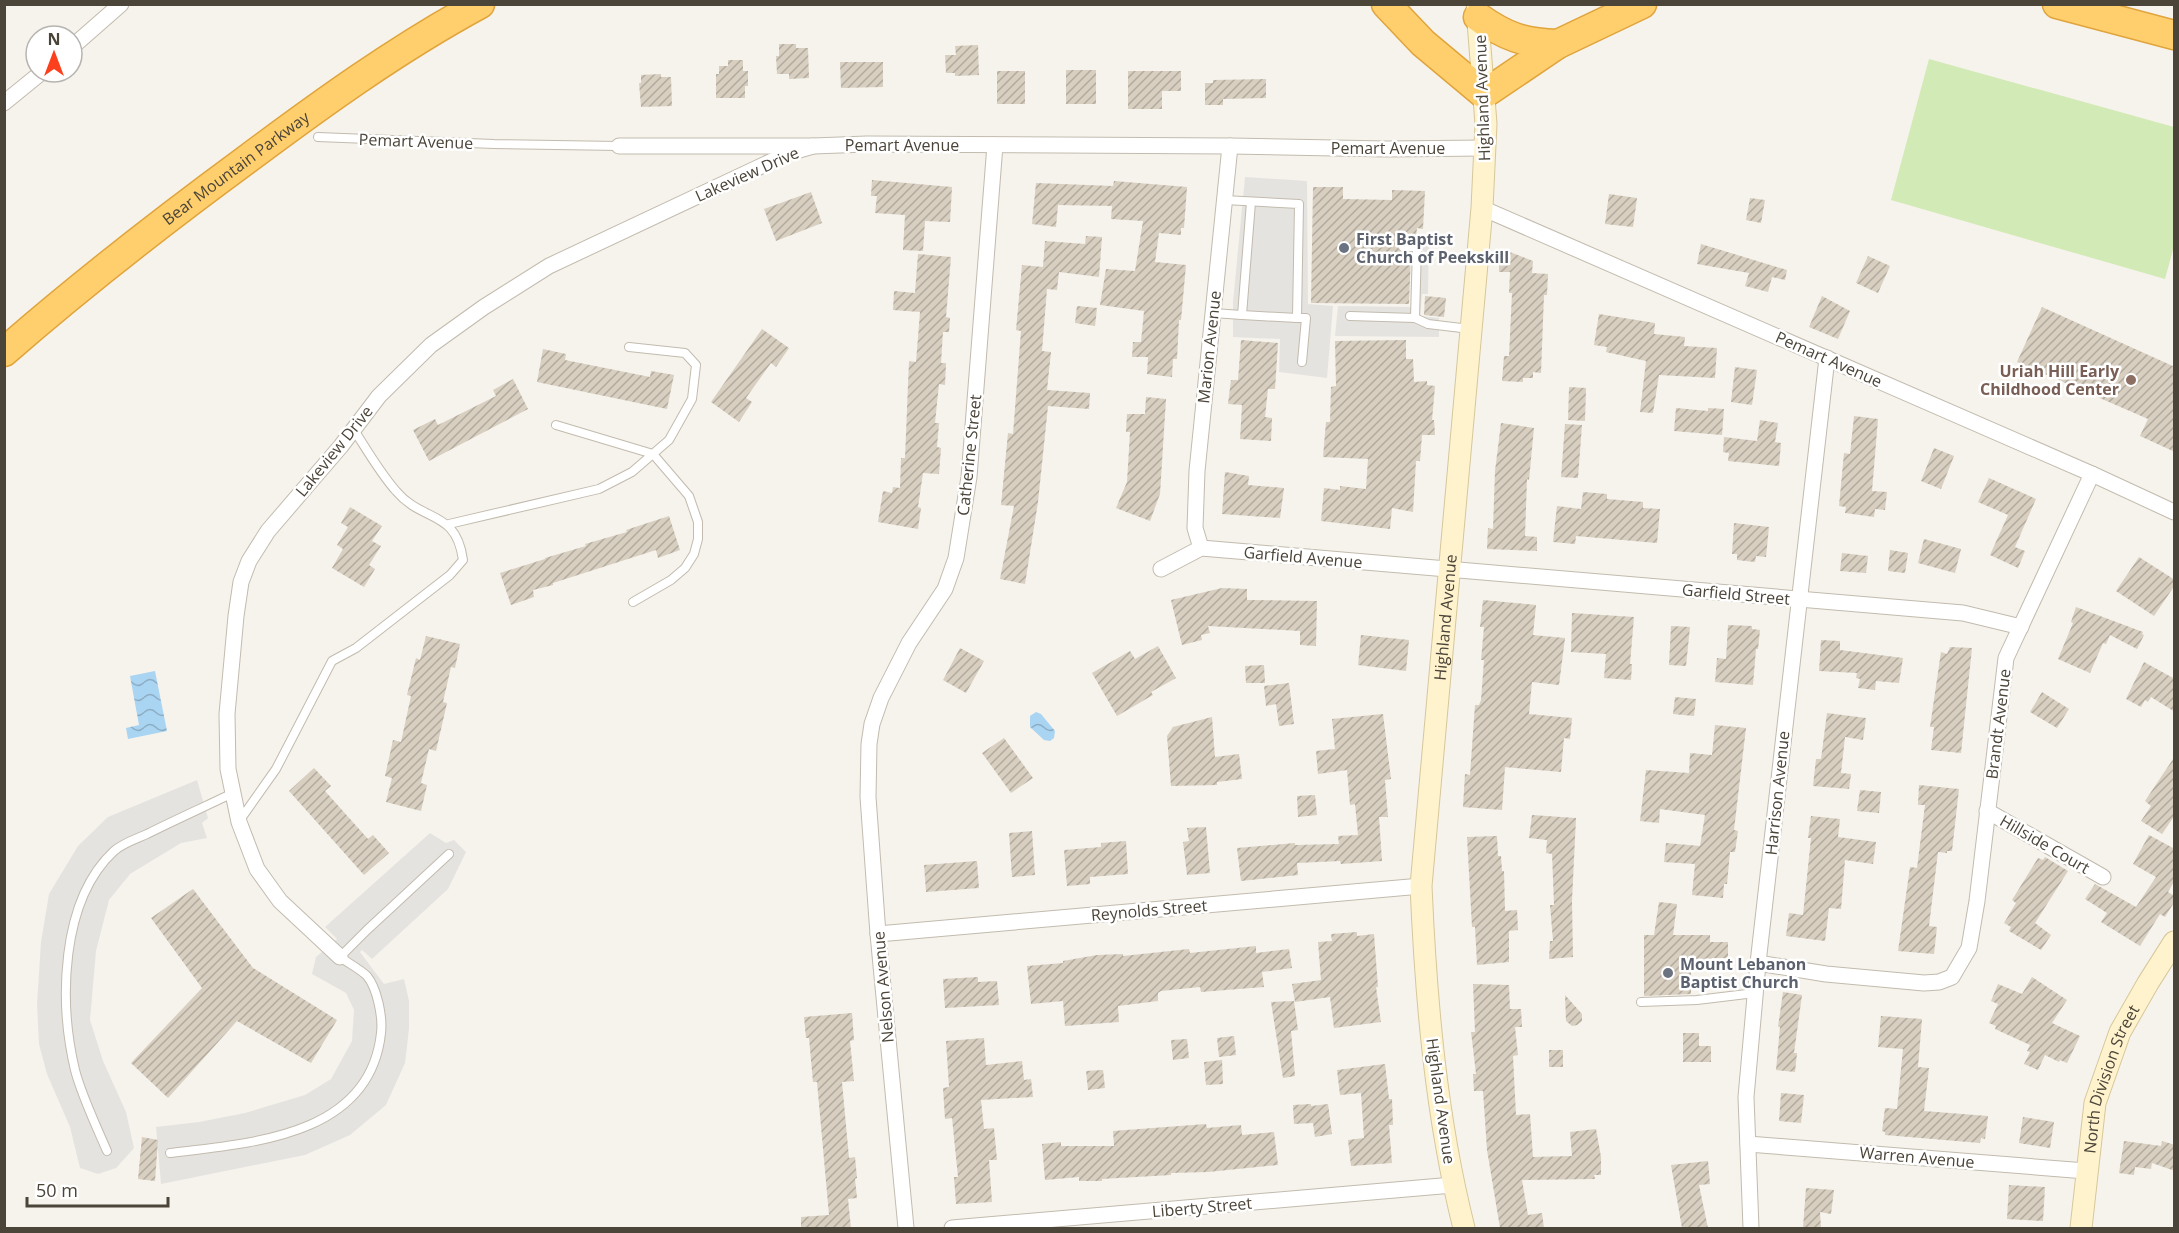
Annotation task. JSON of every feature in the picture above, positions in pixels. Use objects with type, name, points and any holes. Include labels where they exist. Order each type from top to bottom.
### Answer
[{"type":"highway","name":"Bear Mountain Parkway","points":[[4,352],[127,250],[264,147],[364,75],[480,4]]},
{"type":"highway","points":[[1386,4],[1423,44],[1484,94],[1558,44],[1642,4]]},
{"type":"highway","points":[[2057,4],[2175,35]]},
{"type":"highway","points":[[1477,11],[1493,27],[1516,39],[1558,44]]},
{"type":"street","points":[[84,37],[122,4]]},
{"type":"street","name":"Highland Avenue","points":[[1464,1228],[1453,1185],[1438,1089],[1424,966],[1421,886],[1486,148],[1477,11]]},
{"type":"street","points":[[4,104],[28,84]]},
{"type":"street","name":"Pemart Avenue","points":[[619,146],[867,144],[1486,148]]},
{"type":"street","name":"Catherine Street","points":[[869,744],[872,724],[881,698],[909,643],[945,589],[956,558],[969,477],[995,145]]},
{"type":"street","name":"Lakeview Drive","points":[[340,957],[280,901],[257,869],[239,822],[228,769],[227,714],[236,616],[241,582],[249,561],[268,531],[354,430],[379,396],[431,345],[484,307],[549,266],[789,153],[813,146]]},
{"type":"street","name":"Marion Avenue","points":[[1202,548],[1195,528],[1197,471],[1230,146]]},
{"type":"street","name":"Pemart Avenue","points":[[1482,208],[2175,512]]},
{"type":"street","name":"Harrison Avenue","points":[[1751,1228],[1746,1097],[1755,993],[1827,358]]},
{"type":"street","name":"Brandt Avenue","points":[[1758,963],[1826,974],[1924,983],[1939,982],[1952,976],[1969,948],[1977,901],[2006,658],[2092,474]]},
{"type":"street","points":[[1161,570],[1202,548]]},
{"type":"street","name":"Garfield Avenue","points":[[1202,548],[1450,569]]},
{"type":"street","name":"Garfield Street","points":[[1450,569],[1964,613],[2021,627]]},
{"type":"street","name":"Nelson Avenue","points":[[869,744],[868,797],[878,934],[906,1228]]},
{"type":"street","name":"Hillside Court","points":[[1987,811],[2103,877]]},
{"type":"street","name":"Reynolds Street","points":[[878,934],[1421,886]]},
{"type":"street","name":"North Division Street","points":[[2081,1228],[2094,1103],[2120,1032],[2175,942]]},
{"type":"street","name":"Warren Avenue","points":[[1748,1144],[2086,1171]]},
{"type":"street","name":"Liberty Street","points":[[952,1228],[1453,1185]]},
{"type":"lane","name":"Pemart Avenue","points":[[318,137],[619,146]]},
{"type":"lane","points":[[1224,200],[1299,204],[1297,318]]},
{"type":"lane","points":[[1242,315],[1251,202]]},
{"type":"lane","points":[[1403,247],[1417,247],[1415,318]]},
{"type":"lane","points":[[1213,313],[1306,318],[1302,362]]},
{"type":"lane","points":[[1350,316],[1415,318],[1428,324],[1471,329]]},
{"type":"lane","points":[[449,524],[599,489],[632,472],[669,440],[692,399],[696,365],[685,353],[629,347]]},
{"type":"lane","points":[[556,425],[653,454],[689,496],[698,522],[698,539],[694,554],[685,568],[671,580],[633,602]]},
{"type":"lane","points":[[239,822],[276,769],[332,661],[356,648],[450,575],[463,560],[461,543],[449,524],[416,508],[396,492],[354,430]]},
{"type":"lane","points":[[106,1151],[75,1072],[68,1022],[66,986],[70,946],[82,897],[96,870],[116,849],[233,793]]},
{"type":"lane","points":[[170,1154],[224,1147],[280,1135],[333,1115],[355,1096],[371,1072],[379,1052],[382,1029],[380,1004],[368,976],[340,957],[449,854]]},
{"type":"lane","points":[[1641,1002],[1697,1000],[1755,993]]},
{"type":"green space","points":[[1929,59],[2174,127],[2174,246],[2165,279],[1891,200]]},
{"type":"shaded area","points":[[1245,177],[1307,181],[1308,304],[1333,306],[1327,378],[1279,372],[1280,339],[1233,337],[1233,302]]},
{"type":"shaded area","points":[[1429,239],[1428,294],[1422,294],[1420,316],[1439,318],[1439,337],[1335,336],[1338,306],[1413,307],[1415,257],[1389,255],[1389,240]]},
{"type":"shaded area","points":[[197,780],[208,818],[202,823],[207,838],[181,843],[130,874],[109,900],[96,951],[90,1020],[103,1061],[126,1112],[134,1148],[116,1168],[98,1174],[80,1168],[70,1127],[47,1074],[39,1044],[37,1004],[41,942],[49,894],[78,846],[108,817]]},
{"type":"shaded area","points":[[430,833],[446,843],[454,840],[466,852],[448,889],[372,959],[362,950],[360,952],[384,984],[404,979],[409,1001],[409,1029],[405,1063],[386,1105],[350,1135],[305,1155],[161,1184],[156,1127],[245,1113],[305,1095],[331,1079],[352,1041],[354,1010],[346,993],[312,974],[316,957],[337,939],[325,927]]},
{"type":"water","points":[[155,671],[167,731],[128,739],[126,728],[139,725],[130,676]]},
{"type":"water","points":[[1036,712],[1041,714],[1055,731],[1054,738],[1050,741],[1044,740],[1030,727],[1030,716]]},
{"type":"building","points":[[779,44],[796,44],[796,48],[808,48],[809,78],[789,79],[789,74],[777,74],[776,56],[779,56]]},
{"type":"building","points":[[978,45],[979,75],[955,76],[955,73],[946,73],[945,55],[956,55],[955,46]]},
{"type":"building","points":[[728,60],[743,60],[743,71],[748,71],[745,98],[716,98],[716,74],[719,74],[719,66],[728,66]]},
{"type":"building","points":[[840,62],[883,62],[883,87],[841,88]]},
{"type":"building","points":[[1066,70],[1096,70],[1096,104],[1066,104]]},
{"type":"building","points":[[997,71],[1025,71],[1025,104],[997,104]]},
{"type":"building","points":[[1128,71],[1181,71],[1181,91],[1162,91],[1162,109],[1128,109]]},
{"type":"building","points":[[661,74],[661,77],[671,77],[672,106],[641,107],[639,83],[641,83],[641,75]]},
{"type":"building","points":[[1266,79],[1266,98],[1223,99],[1223,105],[1205,105],[1205,83],[1213,83],[1213,80]]},
{"type":"building","points":[[872,180],[952,187],[950,222],[925,221],[923,251],[903,250],[905,215],[875,213],[877,196],[871,196]]},
{"type":"building","points":[[1114,181],[1187,187],[1184,228],[1181,228],[1181,235],[1159,233],[1155,262],[1186,265],[1177,359],[1173,359],[1172,377],[1147,374],[1148,357],[1132,357],[1133,342],[1141,342],[1144,311],[1100,305],[1106,269],[1135,271],[1143,221],[1111,219],[1112,206],[1058,205],[1056,227],[1032,224],[1036,183],[1113,186]]},
{"type":"building","name":"First Baptist Church of Peekskill","points":[[1313,187],[1343,187],[1343,199],[1392,200],[1392,190],[1425,191],[1423,229],[1417,228],[1416,237],[1412,237],[1412,241],[1401,242],[1397,246],[1401,252],[1411,253],[1409,304],[1311,303]]},
{"type":"building","points":[[811,192],[822,223],[776,241],[764,209]]},
{"type":"building","points":[[1609,194],[1637,198],[1633,227],[1605,224]]},
{"type":"building","points":[[1750,198],[1765,200],[1761,223],[1746,220]]},
{"type":"building","points":[[1086,236],[1102,237],[1099,277],[1059,272],[1057,290],[1047,289],[1042,351],[1051,352],[1047,390],[1090,393],[1089,409],[1048,406],[1038,502],[1025,584],[1000,579],[1014,506],[1001,505],[1008,433],[1013,434],[1021,331],[1016,330],[1022,265],[1043,267],[1045,241],[1085,244]]},
{"type":"building","points":[[1701,244],[1787,270],[1785,280],[1772,277],[1768,292],[1745,286],[1749,273],[1697,264]]},
{"type":"building","points":[[1510,252],[1533,261],[1532,273],[1548,274],[1547,295],[1544,295],[1541,373],[1533,372],[1533,378],[1523,378],[1523,382],[1502,381],[1504,356],[1509,356],[1512,293],[1509,293],[1510,272],[1499,272],[1499,262]]},
{"type":"building","points":[[918,254],[951,257],[946,317],[950,318],[949,332],[943,332],[941,363],[946,363],[945,385],[939,384],[935,423],[939,423],[937,447],[941,448],[939,474],[923,473],[918,507],[921,508],[918,529],[878,522],[883,491],[892,493],[893,487],[900,488],[901,458],[905,458],[909,361],[916,362],[920,312],[893,310],[894,291],[915,293]]},
{"type":"building","points":[[1868,256],[1890,266],[1878,293],[1856,283]]},
{"type":"building","points":[[1425,296],[1446,298],[1444,317],[1424,315]]},
{"type":"building","points":[[1822,296],[1850,311],[1838,339],[1809,327]]},
{"type":"building","points":[[1077,306],[1097,308],[1095,326],[1075,323]]},
{"type":"building","name":"Uriah Hill Early Childhood Center","points":[[2042,307],[2175,367],[2175,452],[2140,436],[2148,419],[2017,362]]},
{"type":"building","points":[[1599,314],[1655,323],[1654,334],[1685,337],[1684,346],[1717,348],[1715,378],[1659,375],[1653,413],[1640,412],[1646,361],[1606,352],[1607,347],[1594,345]]},
{"type":"building","points":[[762,329],[789,348],[776,367],[771,363],[746,398],[752,402],[739,422],[711,402]]},
{"type":"building","points":[[1241,340],[1278,343],[1275,389],[1268,389],[1265,417],[1272,418],[1271,441],[1240,439],[1242,405],[1228,404],[1231,380],[1238,380]]},
{"type":"building","points":[[1406,340],[1406,359],[1413,359],[1414,382],[1427,381],[1427,385],[1435,386],[1432,420],[1434,420],[1435,435],[1422,435],[1420,461],[1416,461],[1413,512],[1392,508],[1390,529],[1321,521],[1324,488],[1340,490],[1340,486],[1366,489],[1368,459],[1323,457],[1326,422],[1330,422],[1331,387],[1336,386],[1335,341]]},
{"type":"building","points":[[543,349],[566,354],[565,360],[650,377],[651,371],[674,375],[667,409],[537,382]]},
{"type":"building","points":[[1735,367],[1757,370],[1752,405],[1731,402]]},
{"type":"building","points":[[513,379],[528,409],[429,461],[413,430],[435,419],[438,425],[496,396],[493,390]]},
{"type":"building","points":[[1569,387],[1586,388],[1585,421],[1568,420]]},
{"type":"building","points":[[1146,397],[1166,399],[1160,494],[1150,521],[1116,508],[1127,482],[1130,432],[1126,432],[1127,414],[1145,414]]},
{"type":"building","points":[[1676,408],[1708,411],[1708,408],[1724,409],[1722,435],[1674,431]]},
{"type":"building","points":[[1854,416],[1878,419],[1872,491],[1887,492],[1885,510],[1875,509],[1874,517],[1845,513],[1846,507],[1839,506],[1844,453],[1850,454]]},
{"type":"building","points":[[1760,420],[1778,423],[1775,442],[1781,443],[1779,466],[1728,461],[1729,453],[1723,452],[1724,437],[1757,441]]},
{"type":"building","points":[[1501,423],[1534,428],[1529,480],[1527,479],[1525,536],[1537,537],[1537,551],[1487,549],[1488,528],[1493,529],[1495,471]]},
{"type":"building","points":[[1565,424],[1582,425],[1578,478],[1561,477]]},
{"type":"building","points":[[1934,448],[1954,456],[1941,489],[1921,481]]},
{"type":"building","points":[[1225,472],[1249,476],[1248,485],[1284,488],[1280,518],[1222,514]]},
{"type":"building","points":[[1989,478],[2036,499],[2015,547],[2025,551],[2018,568],[1990,555],[2008,515],[1978,502]]},
{"type":"building","points":[[1583,492],[1607,494],[1607,499],[1643,502],[1643,508],[1660,509],[1657,543],[1576,536],[1575,544],[1553,542],[1557,506],[1581,509]]},
{"type":"building","points":[[350,507],[382,526],[372,541],[381,546],[369,565],[375,569],[364,587],[332,568],[343,549],[337,545],[348,527],[341,523]]},
{"type":"building","points":[[669,516],[680,550],[658,558],[656,550],[553,583],[553,585],[533,590],[534,597],[511,605],[500,573],[586,546],[585,544],[627,532],[626,530]]},
{"type":"building","points":[[1734,523],[1769,527],[1766,557],[1756,556],[1755,562],[1737,560],[1737,554],[1732,554]]},
{"type":"building","points":[[1924,539],[1961,549],[1955,573],[1918,563]]},
{"type":"building","points":[[1890,550],[1908,553],[1905,573],[1888,571]]},
{"type":"building","points":[[1842,553],[1868,556],[1866,573],[1840,571]]},
{"type":"building","points":[[2139,557],[2175,580],[2175,585],[2154,616],[2116,591]]},
{"type":"building","points":[[1222,588],[1247,589],[1247,600],[1317,601],[1316,646],[1300,645],[1300,631],[1208,626],[1210,633],[1201,635],[1202,640],[1182,645],[1171,600]]},
{"type":"building","points":[[1483,600],[1536,605],[1533,635],[1565,638],[1559,685],[1532,682],[1529,714],[1572,718],[1570,739],[1564,738],[1561,772],[1505,767],[1502,810],[1463,807],[1465,774],[1470,775],[1475,705],[1479,705],[1481,700],[1484,627],[1480,627]]},
{"type":"building","points":[[2076,607],[2143,632],[2144,635],[2137,649],[2110,635],[2106,644],[2103,643],[2090,673],[2058,659],[2073,623],[2071,622]]},
{"type":"building","points":[[1572,613],[1634,617],[1631,680],[1604,678],[1606,654],[1571,652]]},
{"type":"building","points":[[1728,625],[1752,626],[1752,629],[1760,630],[1753,685],[1715,682],[1717,658],[1726,659]]},
{"type":"building","points":[[1671,626],[1690,627],[1686,666],[1669,665]]},
{"type":"building","points":[[1361,635],[1409,640],[1406,671],[1358,665]]},
{"type":"building","points":[[426,636],[460,644],[455,668],[451,667],[443,702],[447,703],[436,751],[429,749],[421,783],[427,785],[421,811],[386,802],[392,778],[385,776],[393,740],[401,742],[411,696],[407,695],[416,658],[420,660]]},
{"type":"building","points":[[1821,640],[1840,641],[1840,650],[1903,658],[1899,683],[1876,681],[1875,690],[1858,688],[1860,679],[1856,678],[1857,673],[1819,671]]},
{"type":"building","points":[[1158,646],[1176,678],[1151,692],[1153,695],[1117,716],[1092,673],[1130,651],[1135,659]]},
{"type":"building","points":[[1950,647],[1972,648],[1961,753],[1931,750],[1934,727],[1930,727],[1941,652],[1947,654]]},
{"type":"building","points":[[960,648],[984,661],[966,693],[943,680]]},
{"type":"building","points":[[2144,662],[2175,679],[2175,712],[2151,697],[2148,702],[2145,700],[2141,707],[2126,699]]},
{"type":"building","points":[[1264,665],[1265,683],[1246,683],[1245,666]]},
{"type":"building","points":[[1289,683],[1294,724],[1279,726],[1276,704],[1266,706],[1264,686]]},
{"type":"building","points":[[2042,692],[2069,709],[2057,728],[2030,712]]},
{"type":"building","points":[[1675,697],[1696,699],[1694,716],[1673,714]]},
{"type":"building","points":[[1827,713],[1866,718],[1863,740],[1845,737],[1841,773],[1851,774],[1849,789],[1813,786],[1816,759],[1821,759]]},
{"type":"building","points":[[1383,714],[1391,779],[1385,780],[1388,817],[1379,817],[1382,861],[1341,864],[1340,861],[1297,863],[1298,875],[1241,881],[1237,848],[1295,843],[1295,845],[1339,844],[1338,836],[1358,835],[1355,804],[1350,805],[1347,770],[1318,774],[1316,751],[1335,749],[1332,719]]},
{"type":"building","points":[[1212,717],[1215,757],[1239,754],[1242,779],[1217,782],[1217,785],[1171,786],[1167,736],[1173,727]]},
{"type":"building","points":[[1715,725],[1746,728],[1734,830],[1738,831],[1735,852],[1730,852],[1727,884],[1724,884],[1723,898],[1692,895],[1695,864],[1664,862],[1666,843],[1700,846],[1705,815],[1660,809],[1659,823],[1640,821],[1646,770],[1689,773],[1690,753],[1712,755]]},
{"type":"building","points":[[1004,738],[1033,778],[1011,793],[982,753]]},
{"type":"building","points":[[2175,756],[2175,815],[2162,834],[2141,821],[2151,806],[2145,801]]},
{"type":"building","points":[[314,768],[331,786],[325,791],[368,839],[373,835],[389,853],[364,875],[289,791]]},
{"type":"building","points":[[1919,785],[1959,789],[1952,851],[1938,852],[1929,926],[1937,927],[1934,954],[1898,951],[1910,867],[1917,868],[1925,805],[1918,805]]},
{"type":"building","points":[[1860,790],[1881,792],[1879,813],[1857,811]]},
{"type":"building","points":[[1315,795],[1317,815],[1298,817],[1297,796]]},
{"type":"building","points":[[1532,815],[1576,818],[1572,901],[1573,957],[1549,959],[1550,941],[1553,941],[1550,905],[1554,905],[1552,854],[1546,853],[1547,840],[1529,838]]},
{"type":"building","points":[[1811,816],[1840,819],[1838,837],[1876,842],[1873,864],[1845,860],[1841,909],[1829,908],[1825,941],[1786,936],[1789,913],[1803,915]]},
{"type":"building","points":[[1206,827],[1210,873],[1187,875],[1183,842],[1189,841],[1187,828]]},
{"type":"building","points":[[1032,831],[1035,875],[1012,877],[1009,833]]},
{"type":"building","points":[[2149,835],[2175,849],[2175,880],[2168,892],[2175,896],[2175,901],[2165,917],[2160,914],[2140,946],[2101,922],[2107,913],[2085,899],[2095,884],[2136,907],[2156,877],[2133,864]]},
{"type":"building","points":[[1497,836],[1498,856],[1501,856],[1502,871],[1504,871],[1505,911],[1517,910],[1518,930],[1509,931],[1509,962],[1477,965],[1475,927],[1472,927],[1467,837]]},
{"type":"building","points":[[1126,841],[1128,874],[1090,877],[1090,884],[1067,886],[1064,850],[1101,847],[1101,843]]},
{"type":"building","points":[[2045,857],[2068,871],[2035,923],[2051,935],[2041,950],[2009,931],[2011,927],[2004,923],[2016,903],[2012,900],[2038,858],[2043,860]]},
{"type":"building","points":[[977,861],[979,888],[926,892],[924,865]]},
{"type":"building","points":[[193,889],[253,968],[337,1020],[311,1063],[237,1021],[168,1098],[131,1063],[202,988],[151,918]]},
{"type":"building","name":"Mount Lebanon Baptist Church","points":[[1659,902],[1677,904],[1673,935],[1710,935],[1710,942],[1728,942],[1728,958],[1712,958],[1712,966],[1691,966],[1691,994],[1644,996],[1644,935],[1654,935]]},
{"type":"building","points":[[1357,932],[1357,936],[1374,934],[1378,987],[1376,987],[1381,1022],[1334,1028],[1330,997],[1295,1002],[1292,984],[1321,980],[1318,942],[1332,941],[1331,934]]},
{"type":"building","points":[[1256,946],[1256,953],[1289,949],[1292,968],[1262,972],[1264,987],[1201,992],[1200,987],[1161,991],[1158,993],[1158,1001],[1118,1006],[1119,1022],[1065,1026],[1063,1001],[1031,1004],[1027,966],[1063,963],[1063,961],[1097,955],[1123,954],[1123,956],[1189,949],[1190,953]]},
{"type":"building","points":[[978,977],[978,982],[997,981],[999,1005],[945,1008],[943,979]]},
{"type":"building","points":[[2032,977],[2067,1000],[2052,1023],[2080,1036],[2067,1063],[2045,1055],[2038,1070],[2024,1064],[2030,1052],[2027,1051],[2030,1045],[1995,1029],[1996,1026],[1989,1023],[1998,1004],[1991,1001],[1998,984],[2022,994]]},
{"type":"building","points":[[1473,984],[1509,985],[1510,1009],[1521,1009],[1522,1027],[1515,1027],[1518,1055],[1513,1056],[1516,1115],[1530,1114],[1533,1157],[1572,1156],[1570,1132],[1596,1129],[1601,1157],[1601,1175],[1594,1175],[1595,1179],[1522,1180],[1528,1215],[1542,1213],[1544,1228],[1500,1228],[1487,1150],[1483,1091],[1474,1091],[1473,1074],[1476,1074],[1471,1032],[1475,1032]]},
{"type":"building","points":[[1783,992],[1802,995],[1794,1053],[1797,1053],[1795,1072],[1776,1070],[1780,1027],[1778,1027]]},
{"type":"building","points":[[1565,995],[1582,1014],[1582,1021],[1577,1025],[1572,1026],[1566,1021]]},
{"type":"building","points":[[1294,1001],[1298,1030],[1291,1031],[1295,1076],[1283,1078],[1271,1002]]},
{"type":"building","points":[[852,1013],[854,1040],[850,1041],[854,1081],[842,1082],[849,1158],[855,1157],[857,1178],[855,1179],[857,1198],[848,1199],[851,1228],[801,1228],[801,1217],[829,1215],[817,1082],[813,1082],[809,1038],[806,1038],[804,1017]]},
{"type":"building","points":[[1881,1016],[1922,1019],[1918,1067],[1929,1068],[1924,1111],[1988,1116],[1985,1139],[1981,1138],[1980,1143],[1885,1135],[1882,1131],[1885,1108],[1897,1109],[1903,1049],[1878,1047]]},
{"type":"building","points":[[1683,1033],[1699,1033],[1699,1046],[1711,1046],[1711,1062],[1683,1062]]},
{"type":"building","points":[[1234,1036],[1236,1055],[1219,1057],[1217,1038]]},
{"type":"building","points":[[984,1038],[986,1065],[1022,1061],[1024,1080],[1031,1079],[1033,1097],[981,1100],[984,1129],[994,1128],[997,1160],[989,1160],[992,1202],[956,1204],[954,1177],[958,1177],[952,1118],[945,1119],[943,1088],[949,1087],[946,1041]]},
{"type":"building","points":[[1187,1039],[1189,1058],[1173,1060],[1171,1040]]},
{"type":"building","points":[[1549,1050],[1563,1050],[1563,1067],[1549,1067]]},
{"type":"building","points":[[1222,1060],[1223,1084],[1206,1085],[1204,1062]]},
{"type":"building","points":[[1385,1064],[1389,1099],[1392,1099],[1393,1125],[1389,1125],[1392,1163],[1351,1166],[1348,1140],[1364,1138],[1361,1093],[1340,1095],[1337,1070]]},
{"type":"building","points":[[1103,1070],[1105,1088],[1088,1090],[1086,1071]]},
{"type":"building","points":[[1781,1093],[1804,1095],[1801,1123],[1779,1121]]},
{"type":"building","points":[[1311,1104],[1311,1106],[1328,1104],[1332,1134],[1315,1137],[1313,1123],[1294,1124],[1293,1105]]},
{"type":"building","points":[[2023,1117],[2054,1122],[2050,1148],[2019,1143]]},
{"type":"building","points":[[1206,1124],[1207,1128],[1241,1125],[1242,1135],[1274,1132],[1278,1165],[1102,1179],[1102,1181],[1079,1181],[1079,1177],[1045,1180],[1042,1144],[1061,1142],[1061,1146],[1114,1146],[1113,1131]]},
{"type":"building","points":[[142,1137],[158,1140],[155,1181],[138,1179]]},
{"type":"building","points":[[2124,1141],[2161,1146],[2162,1141],[2175,1145],[2175,1171],[2152,1163],[2151,1169],[2135,1167],[2134,1175],[2119,1173]]},
{"type":"building","points":[[1708,1161],[1710,1184],[1699,1185],[1708,1228],[1682,1228],[1671,1165]]},
{"type":"building","points":[[2009,1185],[2045,1187],[2043,1221],[2007,1219]]},
{"type":"building","points":[[1806,1188],[1834,1190],[1831,1214],[1820,1212],[1821,1228],[1803,1228]]},
{"type":"place","name":"First Baptist Church of Peekskill","points":[[1344,248]]},
{"type":"place","name":"Uriah Hill Early Childhood Center","points":[[2131,380]]},
{"type":"place","name":"Mount Lebanon Baptist Church","points":[[1668,973]]}]
